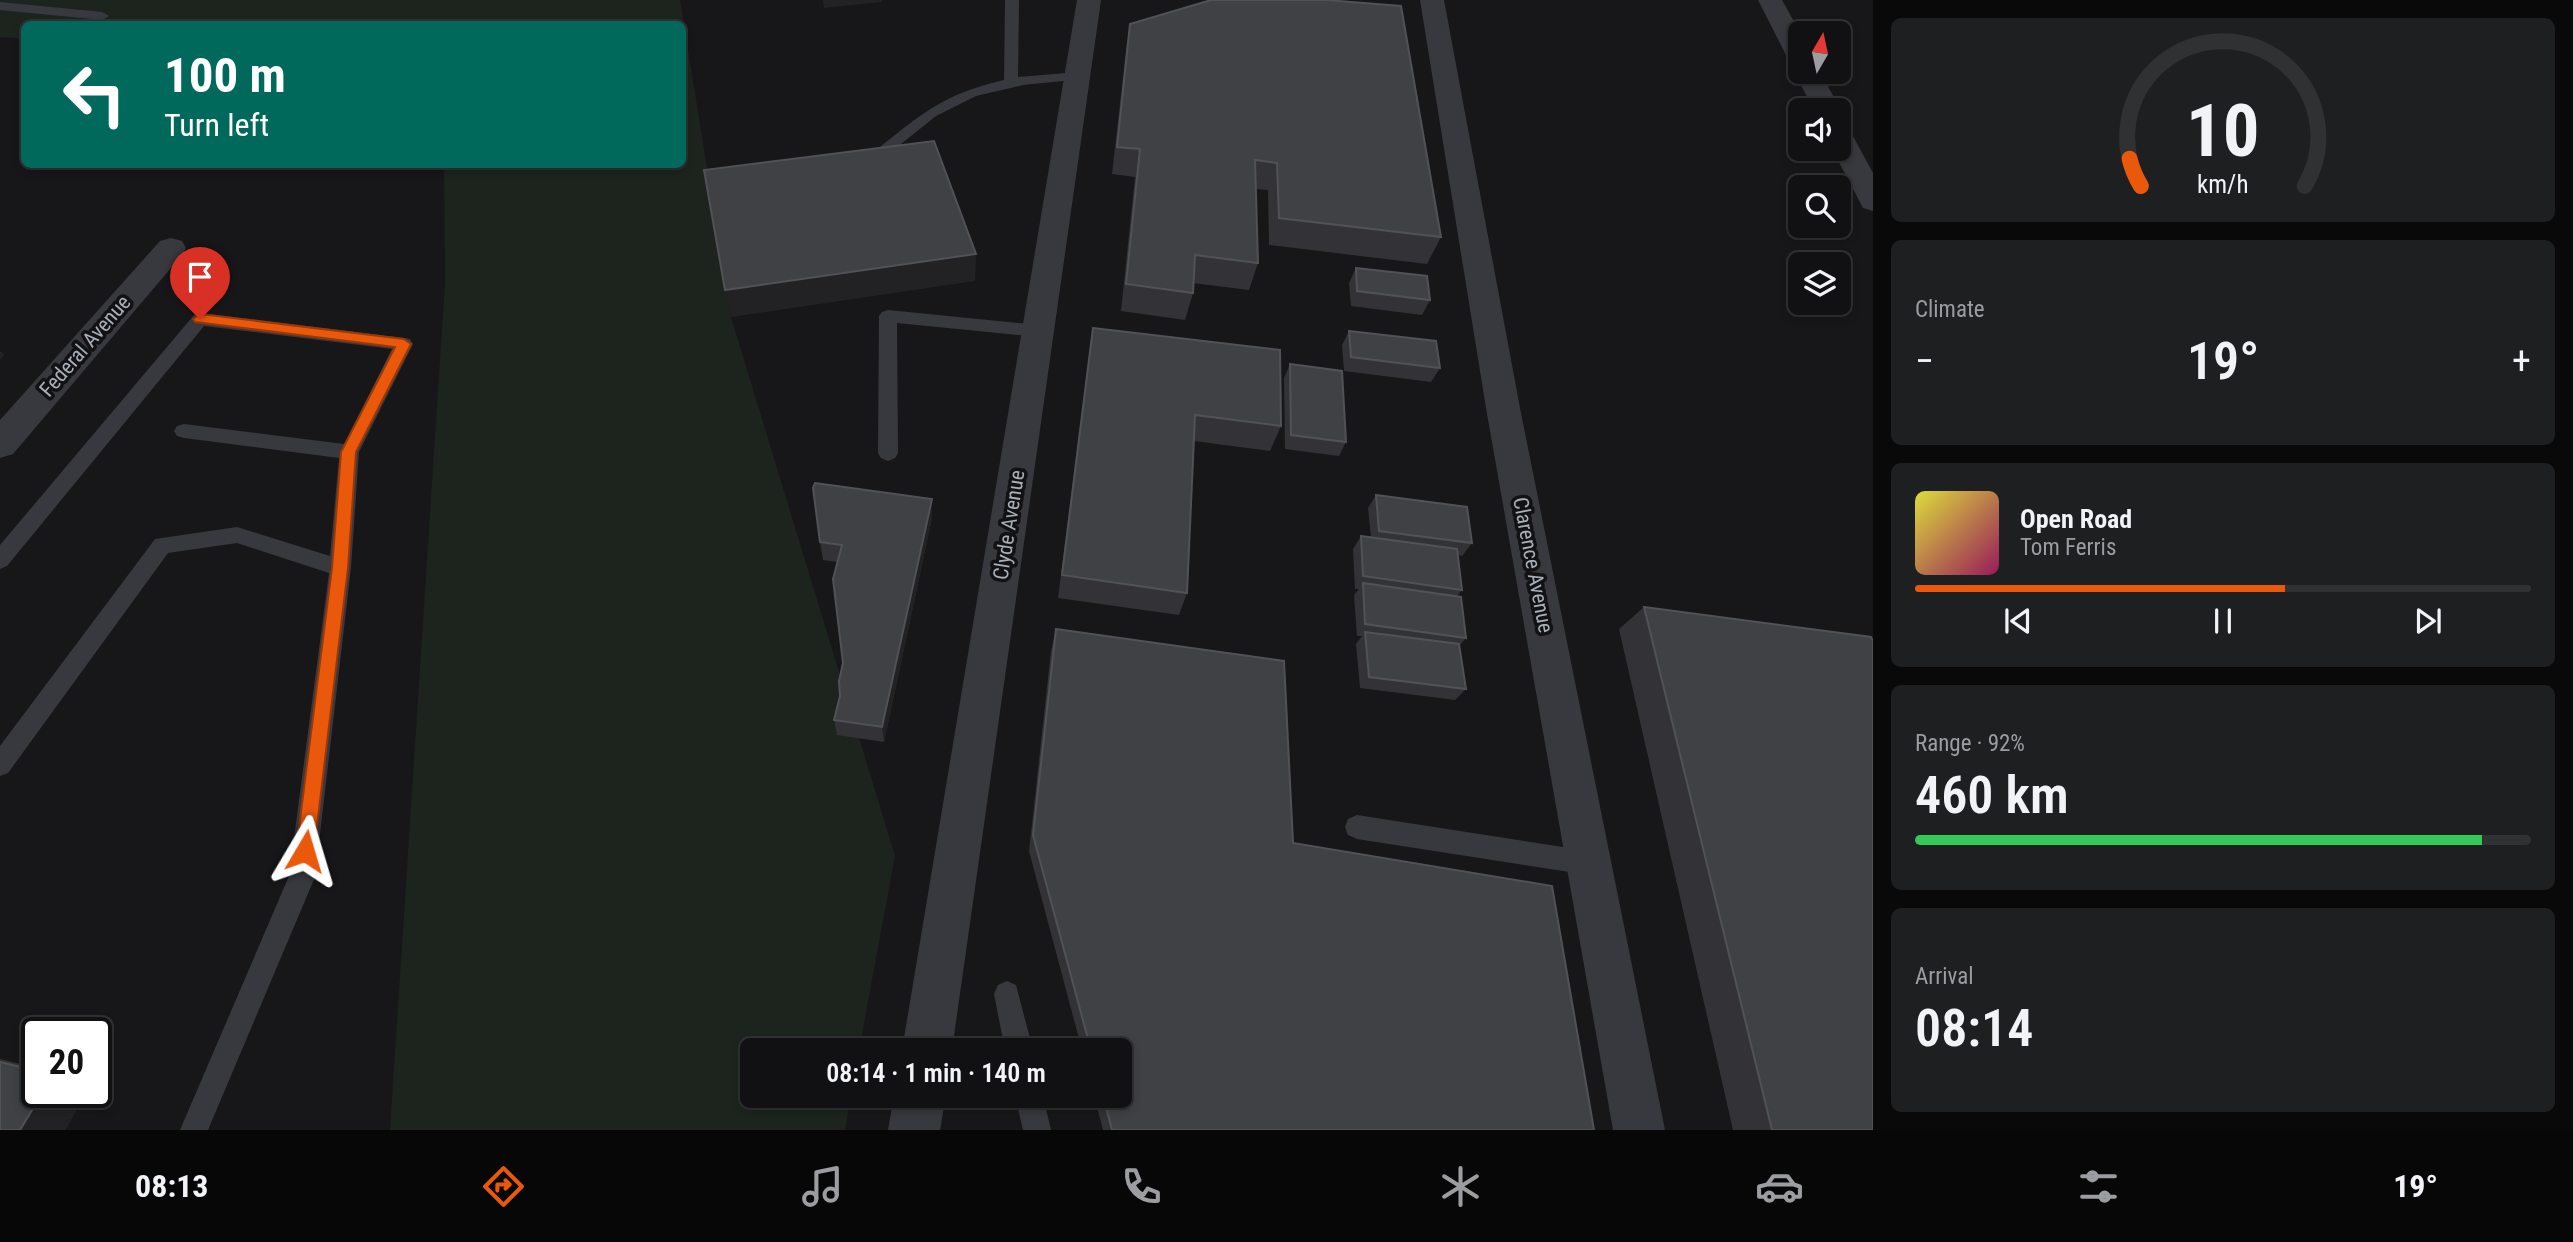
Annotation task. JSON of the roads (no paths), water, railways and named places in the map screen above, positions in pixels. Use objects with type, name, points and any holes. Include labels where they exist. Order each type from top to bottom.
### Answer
[{"type":"street","name":"Clyde Avenue","points":[[929,1038],[1090,0]]},
{"type":"street","name":"Clarence Avenue","points":[[1432,0],[1506,421],[1639,1130]]},
{"type":"street","points":[[1770,0],[1788,35]]},
{"type":"street","points":[[1851,158],[1873,201]]},
{"type":"street","name":"Federal Avenue","points":[[0,444],[171,248]]},
{"type":"street","points":[[914,1130],[918,1108]]},
{"type":"lane","points":[[1011,82],[1012,0]]},
{"type":"lane","points":[[0,6],[102,16]]},
{"type":"lane","points":[[886,149],[936,109],[986,88],[1011,82],[1078,76]]},
{"type":"lane","points":[[888,453],[888,316],[1038,331]]},
{"type":"lane","points":[[0,560],[200,319],[404,344],[349,452],[340,568],[302,877],[194,1130]]},
{"type":"lane","points":[[184,432],[349,452]]},
{"type":"lane","points":[[0,765],[162,545],[237,535],[340,568]]},
{"type":"lane","points":[[1357,827],[1589,863]]},
{"type":"lane","points":[[1007,995],[1016,1038]]},
{"type":"lane","points":[[1032,1108],[1037,1130]]}]
